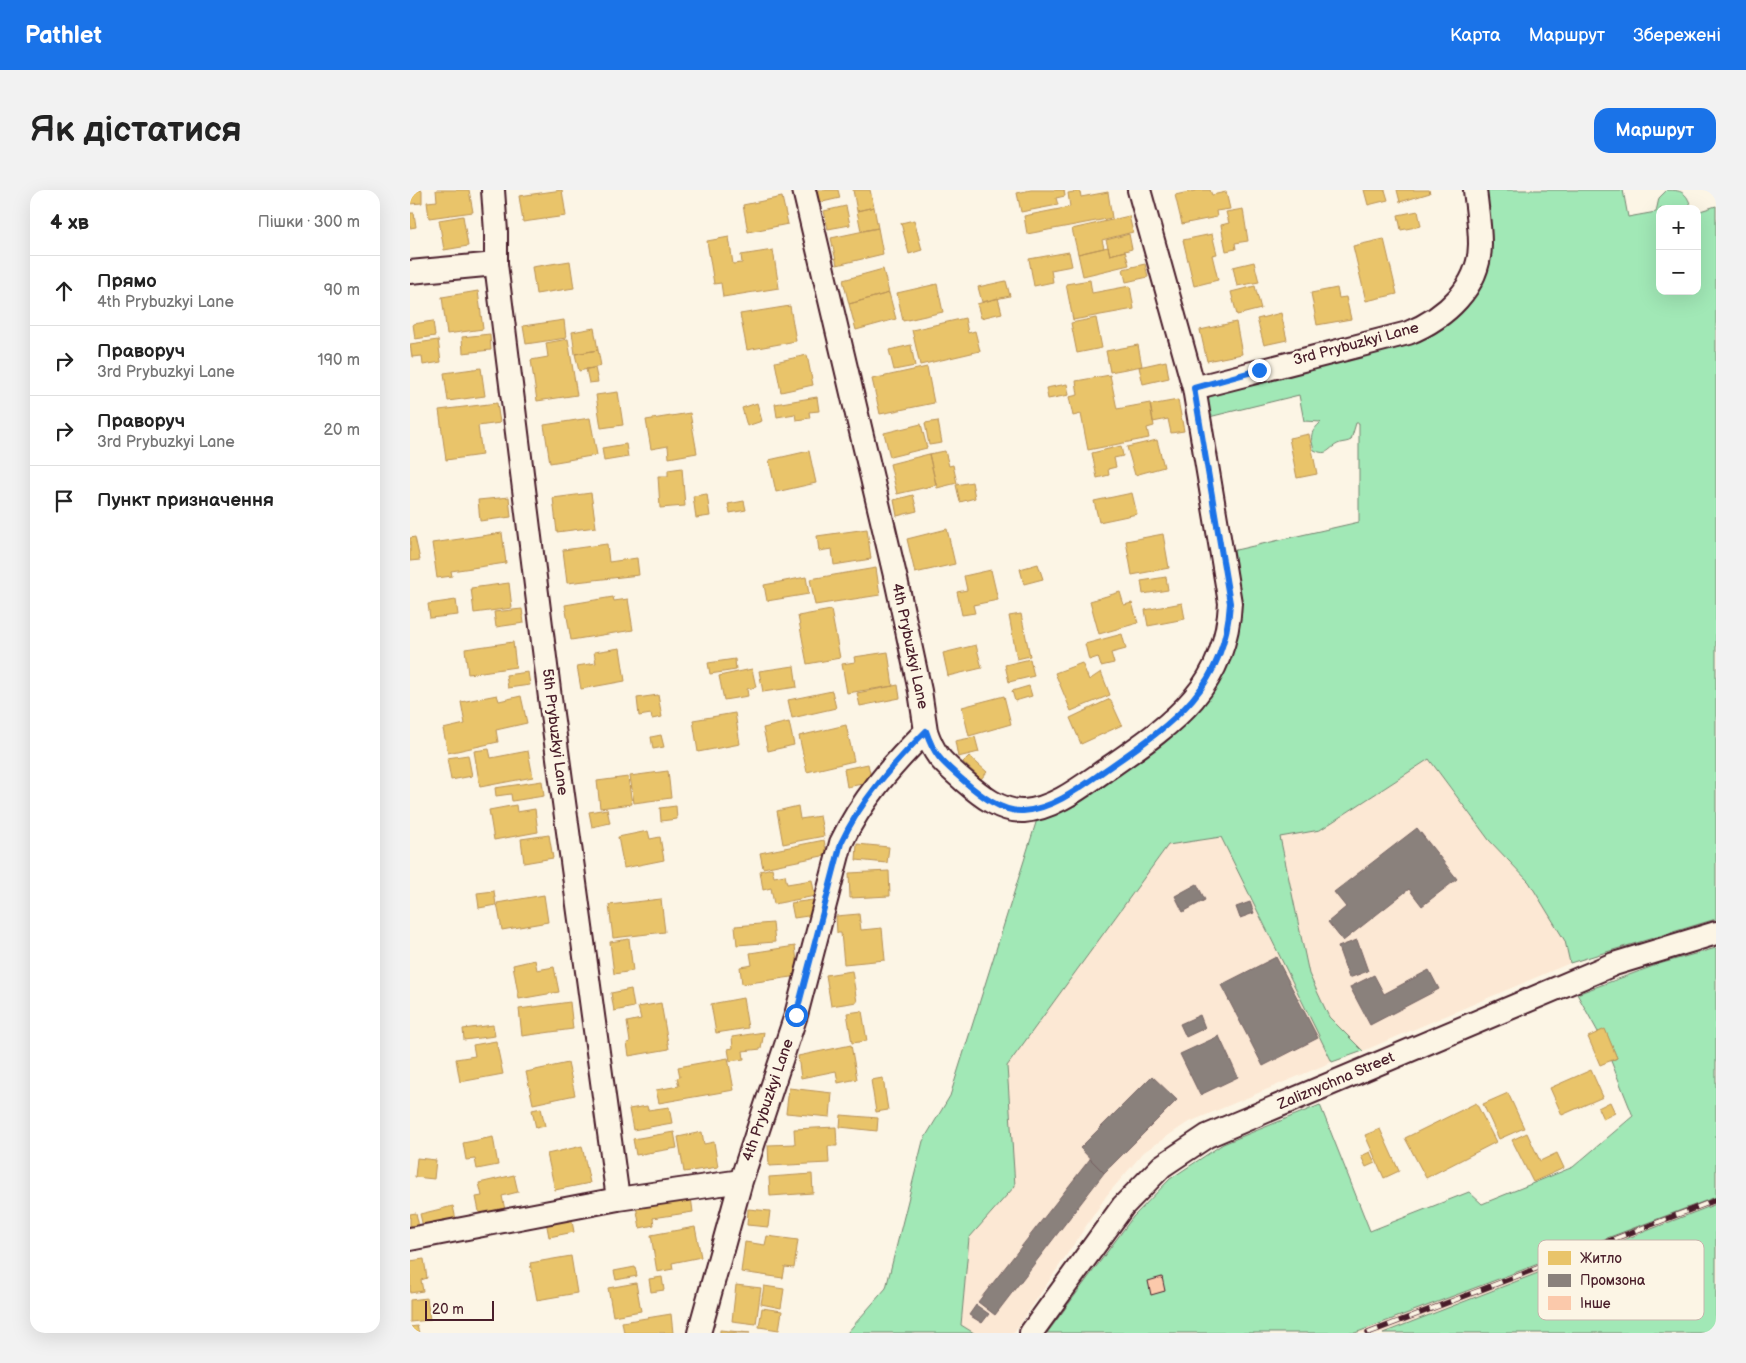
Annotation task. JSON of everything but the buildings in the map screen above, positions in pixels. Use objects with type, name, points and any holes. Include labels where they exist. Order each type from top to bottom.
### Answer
[{"type":"street","name":"5th Prybuzkyi Lane","points":[[493,190],[496,264],[554,724],[618,1199]]},
{"type":"street","name":"4th Prybuzkyi Lane","points":[[699,1333],[741,1181],[796,1015],[841,843],[851,822],[888,771],[926,731],[920,691],[897,584],[804,190]]},
{"type":"street","points":[[926,731],[931,747],[938,758],[977,792],[993,803],[1011,810],[1024,811],[1038,808],[1068,796],[1174,720],[1202,688],[1217,664],[1225,642],[1229,623],[1230,603],[1194,388],[1139,190]]},
{"type":"street","name":"3rd Prybuzkyi Lane","points":[[1194,388],[1408,332],[1422,327],[1446,311],[1465,290],[1478,263],[1480,245],[1475,190]]},
{"type":"street","points":[[410,272],[496,264]]},
{"type":"street","name":"Zaliznychna Street","points":[[1031,1333],[1123,1206],[1162,1166],[1207,1136],[1614,964],[1716,933]]},
{"type":"street","points":[[410,1239],[618,1199],[741,1181]]},
{"type":"shaded area","points":[[1429,759],[1489,840],[1529,882],[1565,941],[1570,963],[1363,1051],[1329,1017],[1309,974],[1280,837],[1320,830]]},
{"type":"shaded area","points":[[1221,837],[1332,1062],[1187,1123],[1144,1152],[1107,1195],[1014,1333],[974,1333],[961,1325],[969,1238],[1015,1186],[1007,1066],[1168,845]]},
{"type":"shaded area","points":[[1716,1197],[1716,1204],[1623,1240],[1602,1240]]},
{"type":"shaded area","points":[[1538,1264],[1538,1273],[1383,1333],[1355,1333]]},
{"type":"green space","points":[[1479,190],[1623,190],[1628,217],[1656,212],[1656,295],[1701,295],[1701,211],[1716,206],[1716,919],[1570,963],[1565,941],[1529,882],[1489,840],[1429,759],[1320,830],[1280,837],[1309,974],[1329,1017],[1363,1051],[1332,1062],[1221,837],[1168,845],[1007,1066],[1015,1186],[969,1238],[961,1325],[974,1333],[847,1333],[886,1288],[923,1141],[950,1096],[1039,813],[1069,800],[1221,666],[1227,552],[1359,522],[1359,423],[1356,423],[1351,440],[1340,443],[1323,453],[1314,450],[1312,437],[1313,432],[1321,422],[1304,421],[1299,395],[1205,418],[1208,400],[1212,391],[1408,336],[1469,291]]},
{"type":"green space","points":[[1667,190],[1681,192],[1690,205],[1658,205],[1659,198]]},
{"type":"green space","points":[[1716,948],[1716,1197],[1602,1240],[1538,1240],[1538,1264],[1355,1333],[1047,1333],[1133,1217],[1170,1179],[1223,1144],[1320,1105],[1370,1231],[1469,1192],[1482,1204],[1573,1167],[1633,1116],[1611,1061],[1617,1058],[1605,1030],[1598,1032],[1577,994],[1659,964]]},
{"type":"green space","points":[[1716,1204],[1716,1333],[1383,1333],[1538,1273],[1538,1320],[1704,1320],[1704,1240],[1623,1240]]},
{"type":"railway","points":[[1611,1240],[1716,1200]]},
{"type":"railway","points":[[1368,1333],[1538,1268]]},
{"type":"route","points":[[796,1015],[841,843],[851,822],[888,771],[926,731],[931,747],[938,758],[977,792],[993,803],[1011,810],[1024,811],[1038,808],[1068,796],[1174,720],[1202,688],[1217,664],[1225,642],[1229,623],[1230,603],[1194,388],[1259,370]]}]
